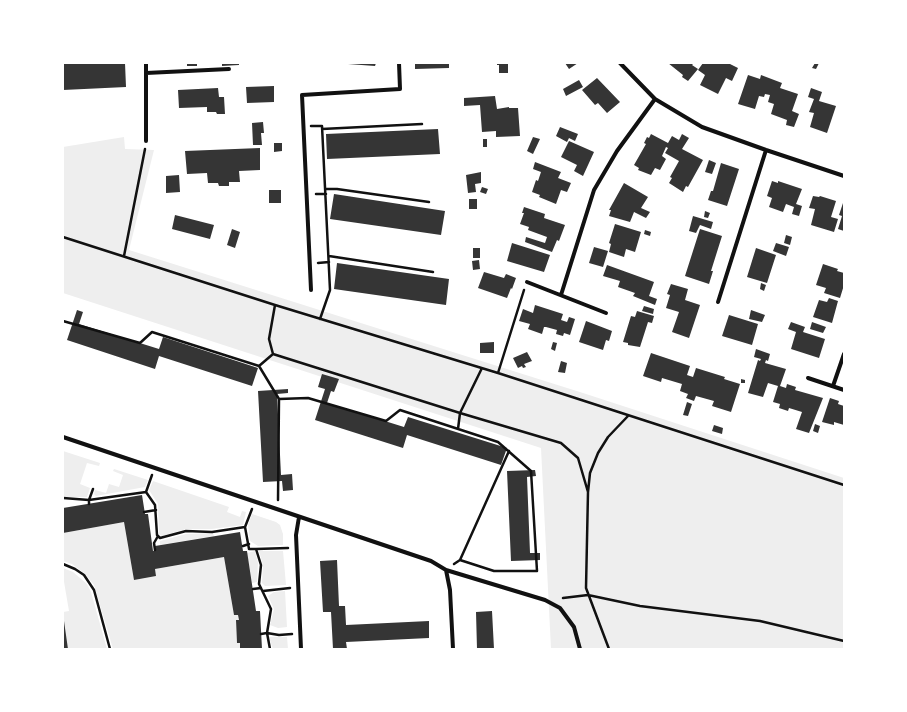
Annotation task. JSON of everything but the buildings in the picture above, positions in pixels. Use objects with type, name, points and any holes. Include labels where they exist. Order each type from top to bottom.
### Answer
[{"type":"street","points":[[146,63],[146,140]]},
{"type":"street","points":[[311,290],[302,95],[400,89],[399,63]]},
{"type":"street","points":[[620,63],[655,99],[702,127],[844,176]]},
{"type":"street","points":[[146,73],[229,69]]},
{"type":"street","points":[[561,295],[594,190],[617,151],[655,99]]},
{"type":"street","points":[[718,302],[766,150]]},
{"type":"street","points":[[527,282],[606,313]]},
{"type":"street","points":[[833,386],[844,354]]},
{"type":"street","points":[[808,378],[844,390]]},
{"type":"street","points":[[63,436],[431,561],[446,570],[545,600],[560,608],[574,627],[580,649]]},
{"type":"street","points":[[299,517],[296,535],[302,649]]},
{"type":"street","points":[[446,570],[450,590],[453,649]]},
{"type":"path","points":[[322,129],[422,124]]},
{"type":"path","points":[[304,126],[322,126],[330,290],[320,318]]},
{"type":"path","points":[[124,256],[146,140]]},
{"type":"path","points":[[325,189],[337,189],[429,202]]},
{"type":"path","points":[[63,237],[275,305],[498,373],[844,485]]},
{"type":"path","points":[[329,256],[433,272]]},
{"type":"path","points":[[498,373],[527,282]]},
{"type":"path","points":[[273,354],[270,339],[275,305]]},
{"type":"path","points":[[63,321],[140,343],[152,332],[259,366],[279,399],[278,508]]},
{"type":"path","points":[[259,366],[273,354]]},
{"type":"path","points":[[273,354],[561,443],[578,458],[588,492]]},
{"type":"path","points":[[458,429],[460,413],[482,368]]},
{"type":"path","points":[[279,399],[308,398],[386,421],[400,410],[498,442],[509,451],[531,471],[538,571],[494,571],[460,560]]},
{"type":"path","points":[[609,649],[586,588],[588,492],[590,473],[598,453],[608,438],[628,416]]},
{"type":"path","points":[[446,570],[460,560],[509,451]]},
{"type":"path","points":[[146,492],[154,467]]},
{"type":"path","points":[[89,502],[92,489]]},
{"type":"path","points":[[63,498],[89,502],[146,492]]},
{"type":"path","points":[[146,492],[156,510],[158,536],[154,543],[155,550]]},
{"type":"path","points":[[255,501],[246,527],[249,549],[281,548]]},
{"type":"path","points":[[144,512],[156,510]]},
{"type":"path","points":[[158,536],[160,538],[186,531],[212,532],[246,527]]},
{"type":"path","points":[[243,546],[249,544]]},
{"type":"path","points":[[256,549],[261,565],[259,584],[271,608],[267,633],[270,649]]},
{"type":"path","points":[[63,564],[84,575],[94,590],[110,649]]},
{"type":"path","points":[[253,589],[284,589]]},
{"type":"path","points":[[545,600],[588,595],[640,606],[760,621],[844,641]]},
{"type":"path","points":[[261,634],[267,633],[279,635],[301,633]]},
{"type":"shaded area","points":[[124,137],[125,149],[154,150],[129,250],[583,393],[844,478],[844,649],[551,649],[541,448],[63,293],[63,147]]},
{"type":"shaded area","points":[[63,451],[100,463],[99,466],[87,463],[80,484],[90,488],[87,497],[63,497]]},
{"type":"shaded area","points":[[114,469],[148,480],[145,487],[96,496],[94,494],[95,490],[106,493],[109,484],[119,487],[123,475],[113,471]]},
{"type":"shaded area","points":[[153,481],[229,507],[227,512],[240,517],[242,511],[246,512],[243,525],[212,529],[186,529],[162,536],[159,534],[158,504],[149,490]]},
{"type":"shaded area","points":[[252,514],[276,522],[280,525],[283,534],[283,545],[258,546],[250,541],[248,525]]},
{"type":"shaded area","points":[[124,522],[134,580],[156,576],[155,569],[224,557],[234,615],[238,615],[239,620],[236,620],[237,643],[240,643],[240,649],[113,649],[94,585],[85,574],[72,564],[63,561],[63,533]]},
{"type":"shaded area","points":[[213,533],[214,536],[160,545],[160,541],[186,534]]},
{"type":"shaded area","points":[[255,551],[258,563],[257,582],[252,583],[247,553]]},
{"type":"shaded area","points":[[259,551],[283,551],[286,585],[265,586],[262,583],[263,565]]},
{"type":"shaded area","points":[[63,568],[73,572],[87,584],[91,592],[107,649],[68,649],[63,612],[69,611]]},
{"type":"shaded area","points":[[285,591],[287,627],[278,628],[270,625],[274,609],[268,596],[274,592]]},
{"type":"shaded area","points":[[269,637],[287,637],[288,649],[273,649]]}]
